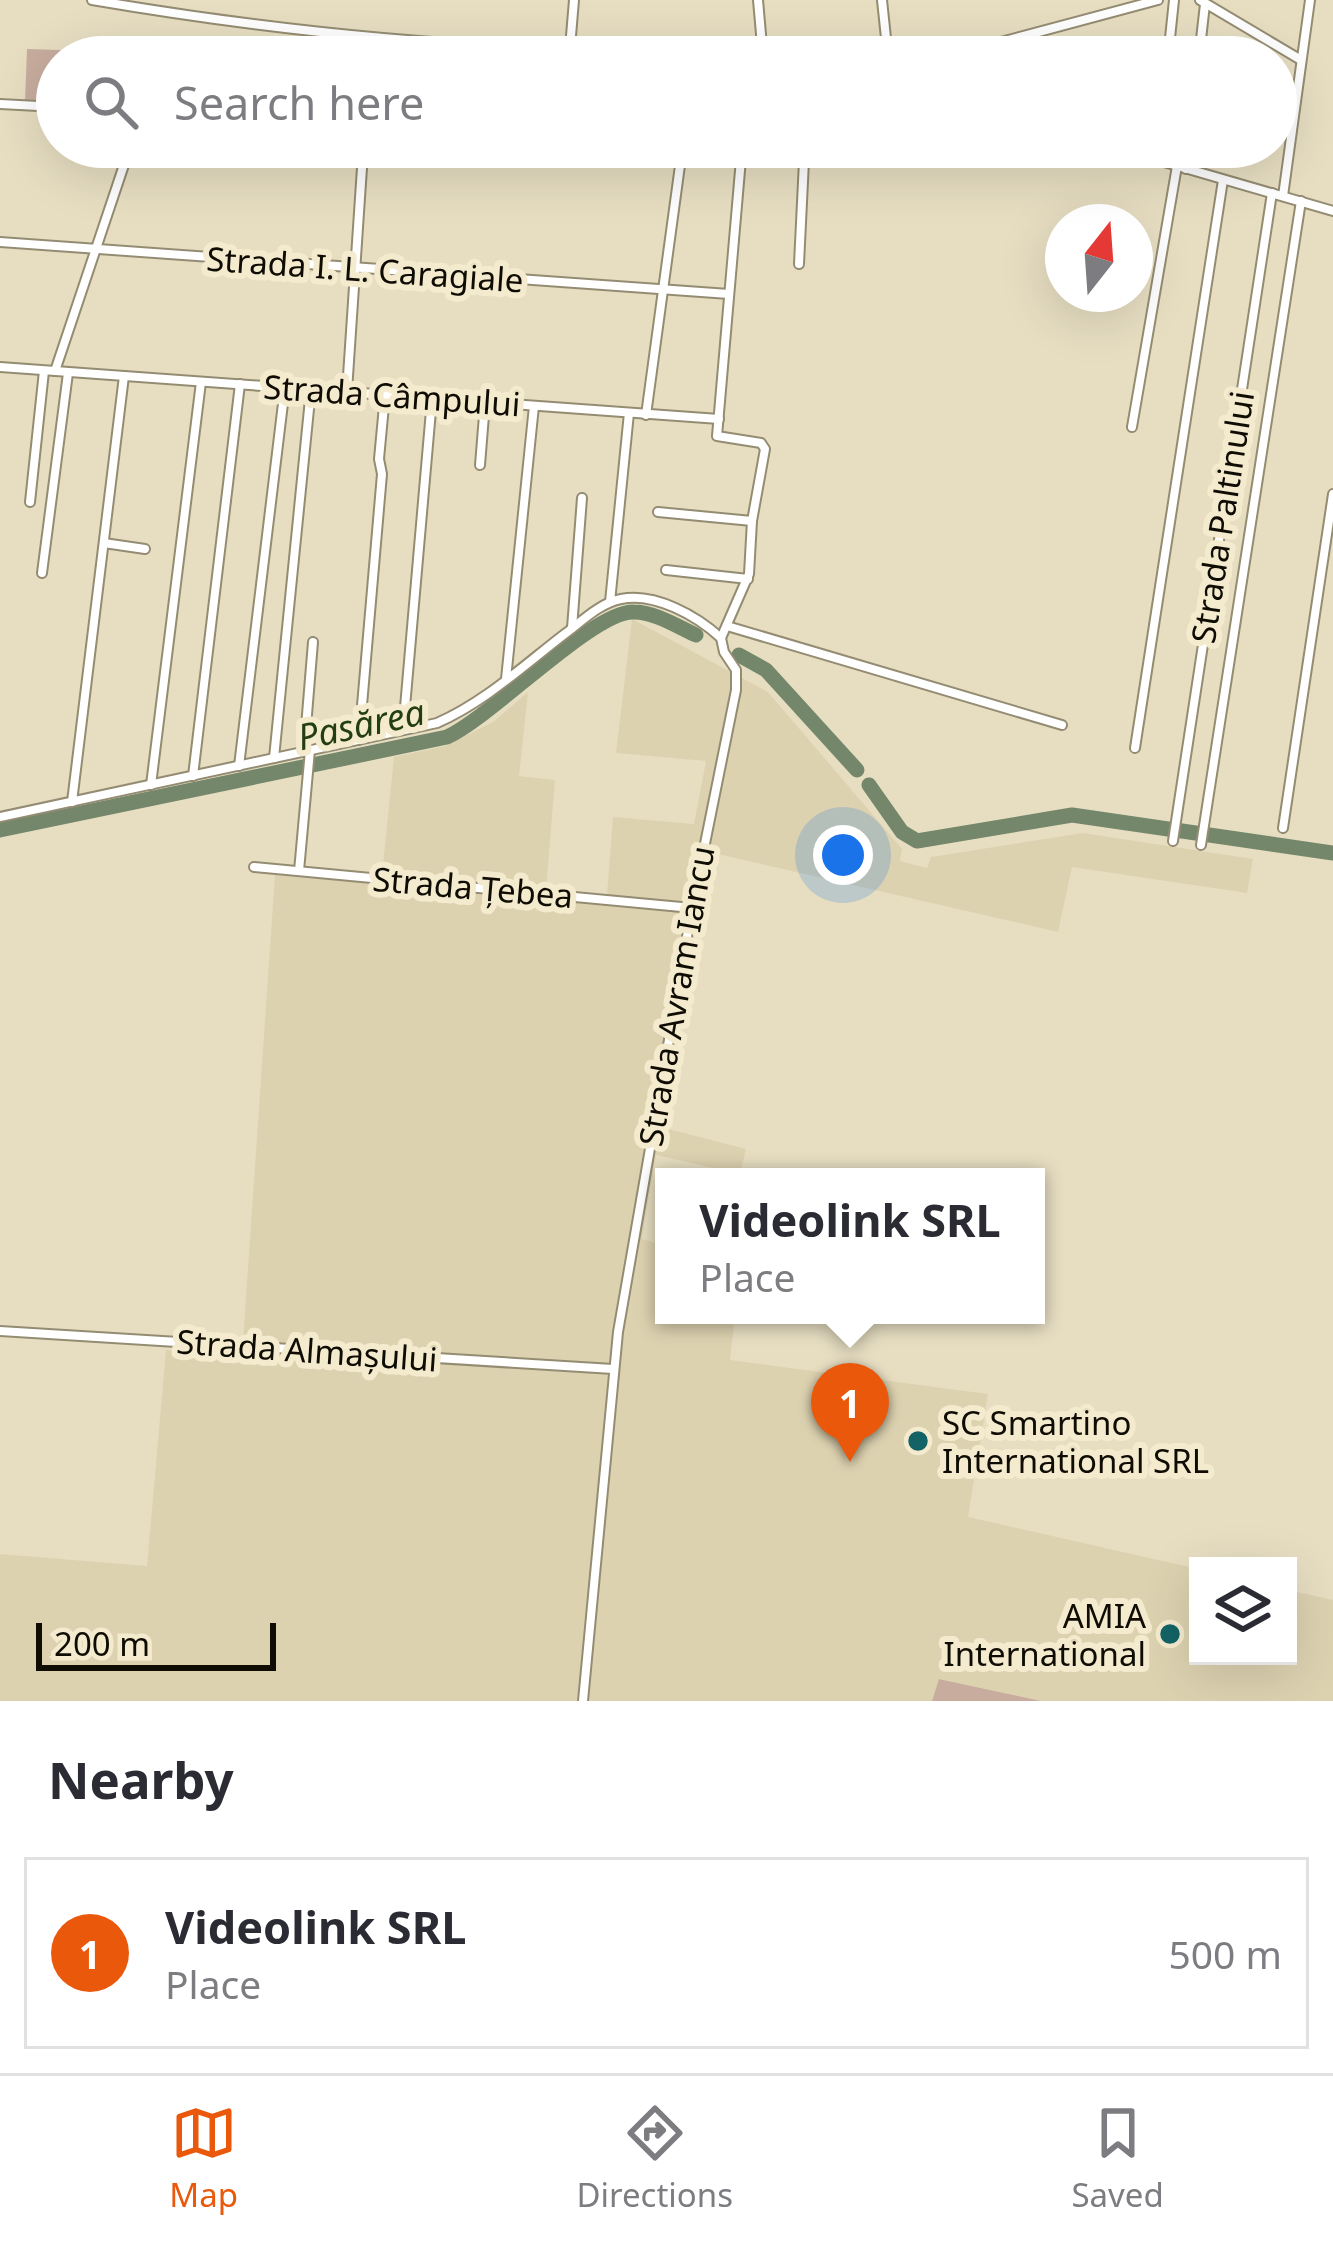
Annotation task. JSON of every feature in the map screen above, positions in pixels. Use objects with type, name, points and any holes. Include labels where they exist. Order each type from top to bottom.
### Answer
[{"type":"street","points":[[92,0],[377,36]]},
{"type":"street","points":[[571,36],[574,0]]},
{"type":"street","points":[[758,0],[761,36]]},
{"type":"street","points":[[882,0],[886,36]]},
{"type":"street","points":[[1015,36],[1158,0]]},
{"type":"street","points":[[1170,36],[1174,0]]},
{"type":"street","points":[[1297,90],[1310,0]]},
{"type":"street","points":[[1200,36],[1202,2],[1260,36]]},
{"type":"street","points":[[1297,58],[1301,60]]},
{"type":"street","points":[[0,104],[36,105]]},
{"type":"street","points":[[30,502],[50,371],[123,168]]},
{"type":"street","points":[[347,392],[362,168]]},
{"type":"street","points":[[646,415],[680,168]]},
{"type":"street","points":[[718,419],[740,168]]},
{"type":"street","points":[[799,264],[804,168]]},
{"type":"street","points":[[1132,428],[1181,168]]},
{"type":"street","points":[[1184,168],[1333,211]]},
{"type":"street","points":[[1283,196],[1287,168]]},
{"type":"street","points":[[1135,748],[1222,180]]},
{"type":"street","name":"Strada Paltinului","points":[[1173,841],[1272,193]]},
{"type":"street","points":[[1201,845],[1300,201]]},
{"type":"street","name":"Strada I. L. Caragiale","points":[[0,242],[729,294]]},
{"type":"street","name":"Strada Câmpului","points":[[0,367],[718,419],[719,439],[764,445],[752,521]]},
{"type":"street","points":[[42,573],[68,373]]},
{"type":"street","points":[[72,802],[124,376]]},
{"type":"street","points":[[151,784],[201,381]]},
{"type":"street","points":[[194,776],[240,384]]},
{"type":"street","points":[[239,766],[285,387]]},
{"type":"street","points":[[274,758],[311,389]]},
{"type":"street","points":[[358,740],[385,395]]},
{"type":"street","points":[[403,730],[432,399]]},
{"type":"street","points":[[479,465],[485,403]]},
{"type":"street","points":[[506,680],[534,406]]},
{"type":"street","points":[[610,602],[629,413]]},
{"type":"street","points":[[1283,828],[1333,494]]},
{"type":"street","points":[[572,628],[582,498]]},
{"type":"street","points":[[0,818],[274,758],[308,757],[459,713],[610,602],[651,600],[700,621],[721,638],[748,579],[752,521],[658,512]]},
{"type":"street","points":[[104,543],[145,549]]},
{"type":"street","points":[[666,570],[748,579]]},
{"type":"street","points":[[727,626],[1062,725]]},
{"type":"street","name":"Strada Avram Iancu","points":[[583,1701],[613,1369],[692,908],[736,690],[736,670],[721,638]]},
{"type":"street","points":[[298,871],[314,642]]},
{"type":"street","name":"Strada Țebea","points":[[254,867],[692,908]]},
{"type":"street","name":"Strada Almașului","points":[[0,1331],[613,1369]]},
{"type":"shaded area","points":[[27,49],[36,49],[36,102],[25,102]]},
{"type":"shaded area","points":[[632,619],[768,692],[902,849],[900,861],[927,868],[931,857],[1083,833],[1253,859],[1247,893],[1072,867],[1058,932],[709,852],[661,1127],[746,1149],[741,1168],[713,1168],[656,1155],[642,1239],[655,1243],[655,1324],[734,1324],[730,1360],[988,1394],[968,1517],[1189,1567],[1189,1665],[1297,1665],[1297,1592],[1333,1600],[1333,1701],[1041,1701],[940,1679],[932,1701],[0,1701],[0,1554],[147,1566],[166,1350],[242,1355],[275,875],[381,884],[394,757],[445,746],[493,722],[528,692],[519,776],[555,780],[546,890],[607,895],[613,817],[694,824],[706,761],[616,753]]},
{"type":"shaded area","points":[[939,1679],[1041,1701],[932,1701]]},
{"type":"waterway","name":"Pasărea","points":[[0,830],[447,737],[616,616],[650,614],[696,635]]},
{"type":"waterway","name":"Pasărea","points":[[739,655],[766,670],[857,770]]},
{"type":"waterway","name":"Pasărea","points":[[869,785],[902,832],[917,841],[1072,815],[1333,853]]},
{"type":"place","name":"SC Smartino International SRL","points":[[918,1441]]},
{"type":"place","name":"Videolink SRL","points":[[850,1462]]},
{"type":"place","name":"AMIA International","points":[[1170,1634]]}]
